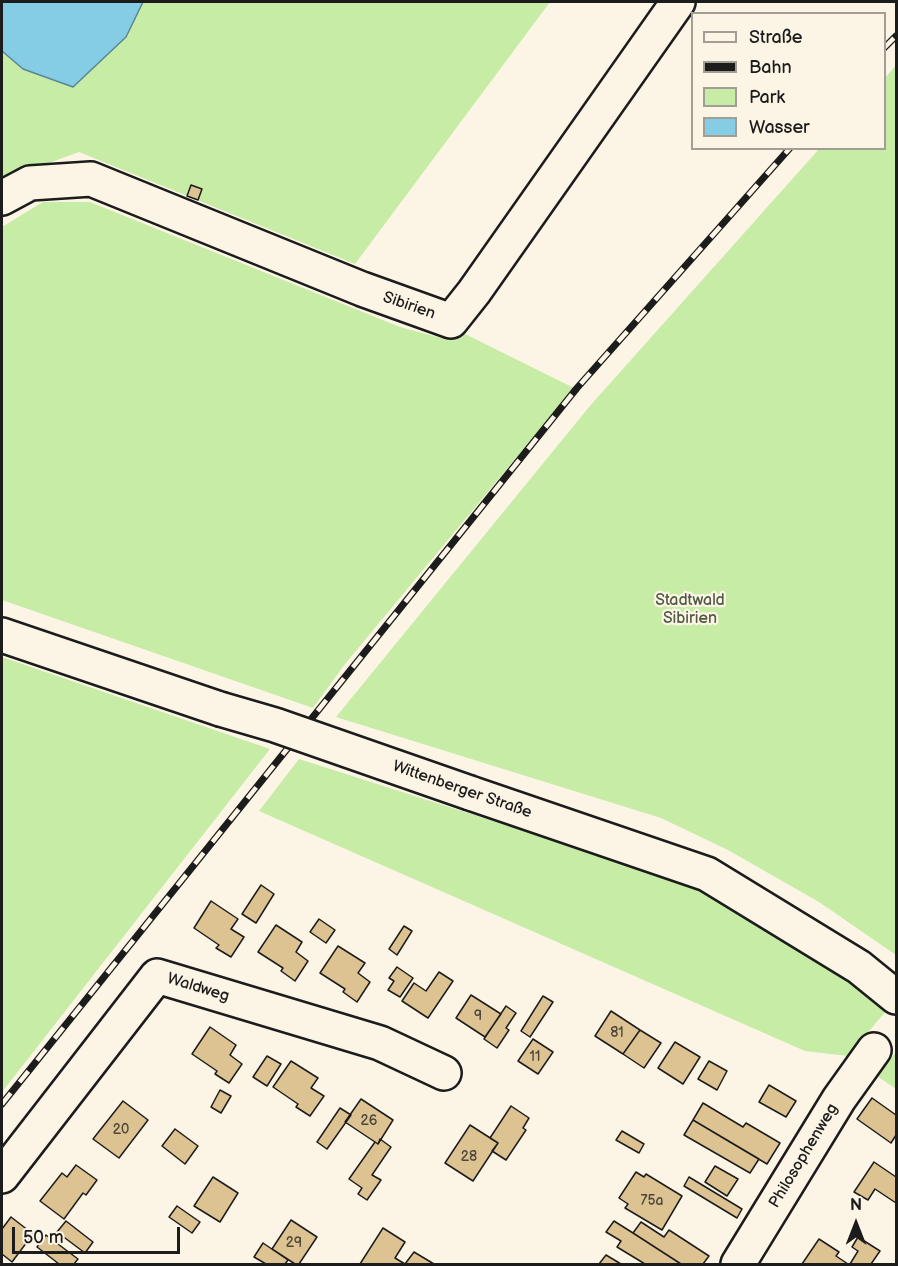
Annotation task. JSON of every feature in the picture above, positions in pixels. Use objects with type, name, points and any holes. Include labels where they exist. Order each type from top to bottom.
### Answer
[{"type":"street","name":"Sibirien","points":[[2,198],[30,183],[91,179],[362,290],[451,321],[474,292],[678,2]]},
{"type":"street","name":"Wittenberger Straße","points":[[2,635],[220,709],[275,725],[707,874],[859,967],[897,997]]},
{"type":"street","name":"Waldweg","points":[[2,1176],[157,976],[380,1043],[444,1073]]},
{"type":"street","name":"Philosophenweg","points":[[738,1264],[839,1100],[873,1050]]},
{"type":"green space","points":[[143,2],[550,2],[355,264],[79,152],[2,180],[2,51],[23,69],[126,37]]},
{"type":"green space","name":"Stadtwald Sibirien","points":[[896,65],[896,955],[819,902],[728,850],[661,818],[336,717],[589,407],[818,150],[886,150],[886,77]]},
{"type":"green space","points":[[43,202],[90,202],[400,327],[441,338],[463,333],[574,388],[345,664],[313,708],[2,600],[2,227]]},
{"type":"green space","points":[[2,657],[270,749],[2,1092]]},
{"type":"green space","points":[[299,759],[699,887],[848,981],[886,1011],[848,1056],[805,1051],[259,811]]},
{"type":"green space","points":[[896,1052],[896,1089],[877,1076]]},
{"type":"water","points":[[2,2],[143,2],[126,37],[73,87],[23,69],[2,51]]},
{"type":"building","points":[[191,185],[202,189],[198,200],[187,196]]},
{"type":"building","points":[[261,885],[274,894],[256,923],[242,914]]},
{"type":"building","points":[[211,901],[238,919],[231,929],[244,937],[231,957],[216,948],[219,945],[194,928]]},
{"type":"building","points":[[319,919],[335,930],[326,943],[310,932]]},
{"type":"building","points":[[276,925],[302,942],[296,952],[308,961],[295,981],[281,971],[283,968],[258,952]]},
{"type":"building","points":[[404,926],[412,931],[397,955],[389,949]]},
{"type":"building","points":[[338,946],[365,963],[358,973],[370,982],[357,1002],[343,992],[345,989],[320,973]]},
{"type":"building","points":[[397,967],[413,978],[400,997],[388,990],[394,981],[389,978]]},
{"type":"building","points":[[439,972],[453,981],[428,1018],[402,1001],[414,983],[426,991]]},
{"type":"building","points":[[471,995],[501,1014],[485,1037],[456,1018]]},
{"type":"building","points":[[543,996],[553,1002],[530,1037],[521,1031]]},
{"type":"building","points":[[506,1006],[516,1013],[506,1028],[509,1030],[497,1048],[484,1039]]},
{"type":"building","points":[[611,1011],[640,1030],[623,1054],[595,1036]]},
{"type":"building","points":[[210,1027],[236,1045],[230,1055],[242,1064],[229,1083],[215,1074],[217,1071],[192,1054]]},
{"type":"building","points":[[640,1030],[661,1043],[644,1068],[623,1054]]},
{"type":"building","points":[[533,1039],[553,1052],[538,1074],[518,1061]]},
{"type":"building","points":[[675,1042],[700,1057],[683,1084],[658,1068]]},
{"type":"building","points":[[267,1056],[281,1064],[267,1086],[253,1077]]},
{"type":"building","points":[[291,1061],[318,1078],[311,1088],[324,1096],[310,1116],[296,1107],[298,1104],[273,1087]]},
{"type":"building","points":[[709,1061],[727,1071],[717,1090],[698,1079]]},
{"type":"building","points":[[769,1085],[796,1101],[786,1117],[759,1102]]},
{"type":"building","points":[[220,1090],[231,1096],[221,1113],[211,1107]]},
{"type":"building","points":[[872,1098],[896,1115],[896,1135],[891,1143],[857,1119]]},
{"type":"building","points":[[361,1099],[393,1120],[378,1144],[345,1122]]},
{"type":"building","points":[[123,1101],[148,1120],[119,1158],[93,1139]]},
{"type":"building","points":[[703,1103],[743,1127],[746,1123],[780,1143],[767,1164],[693,1120]]},
{"type":"building","points":[[511,1106],[529,1118],[523,1128],[526,1130],[506,1160],[492,1151],[498,1143],[490,1138]]},
{"type":"building","points":[[340,1108],[351,1115],[327,1149],[317,1142]]},
{"type":"building","points":[[693,1120],[759,1159],[750,1173],[684,1135]]},
{"type":"building","points":[[470,1125],[498,1143],[473,1181],[445,1163]]},
{"type":"building","points":[[175,1129],[198,1146],[185,1164],[162,1146]]},
{"type":"building","points":[[622,1131],[644,1144],[639,1153],[616,1140]]},
{"type":"building","points":[[380,1139],[391,1147],[372,1175],[381,1180],[367,1200],[358,1194],[362,1188],[349,1179],[375,1142],[378,1144]]},
{"type":"building","points":[[874,1162],[896,1177],[896,1203],[875,1189],[868,1200],[854,1192]]},
{"type":"building","points":[[76,1165],[97,1180],[86,1195],[83,1193],[64,1219],[40,1201],[62,1173],[67,1177]]},
{"type":"building","points":[[715,1166],[738,1179],[727,1196],[705,1182]]},
{"type":"building","points":[[636,1172],[644,1177],[646,1174],[682,1196],[662,1230],[625,1208],[628,1204],[619,1198]]},
{"type":"building","points":[[213,1177],[238,1193],[220,1222],[194,1206]]},
{"type":"building","points":[[689,1177],[742,1209],[737,1218],[684,1186]]},
{"type":"building","points":[[177,1206],[200,1222],[192,1233],[169,1217]]},
{"type":"building","points":[[11,1217],[33,1234],[12,1262],[2,1254],[2,1229]]},
{"type":"building","points":[[291,1220],[317,1237],[299,1264],[295,1264],[272,1249]]},
{"type":"building","points":[[66,1221],[93,1242],[85,1253],[57,1232]]},
{"type":"building","points":[[614,1221],[681,1264],[645,1264],[617,1247],[621,1241],[606,1232]]},
{"type":"building","points":[[641,1222],[664,1237],[669,1230],[709,1256],[703,1264],[681,1264],[633,1233]]},
{"type":"building","points":[[383,1228],[405,1242],[395,1258],[405,1264],[360,1264]]},
{"type":"building","points":[[46,1235],[78,1259],[74,1264],[59,1264],[37,1247]]},
{"type":"building","points":[[858,1237],[880,1251],[871,1264],[850,1264],[858,1251],[852,1247]]},
{"type":"building","points":[[819,1239],[839,1252],[836,1256],[848,1264],[802,1264]]},
{"type":"building","points":[[263,1243],[288,1260],[285,1264],[266,1264],[254,1257]]},
{"type":"building","points":[[414,1252],[434,1264],[405,1264]]},
{"type":"building","points":[[606,1255],[621,1264],[599,1264]]},
{"type":"railway","points":[[886,46],[896,36]]},
{"type":"railway","points":[[2,1104],[577,388],[788,150]]}]
